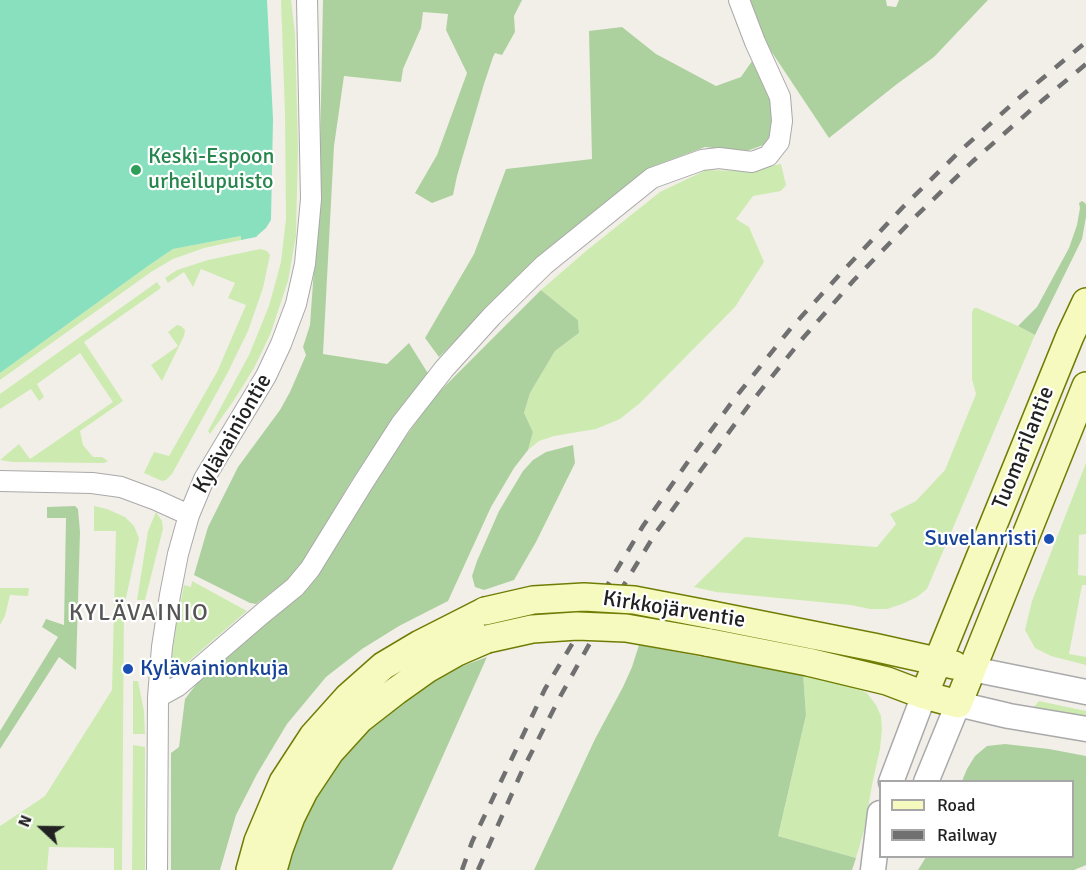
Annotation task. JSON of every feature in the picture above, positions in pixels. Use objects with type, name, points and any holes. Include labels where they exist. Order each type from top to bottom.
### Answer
[{"type":"main road","name":"Tuomarilantie","points":[[924,695],[1070,336],[1086,302]]},
{"type":"main road","name":"Tuomarilantie","points":[[958,704],[1086,386]]},
{"type":"main road","name":"Kirkkojärventie","points":[[250,870],[258,842],[283,782],[313,736],[348,697],[383,666],[420,644],[485,611],[533,600],[584,597],[634,600],[873,646],[972,669]]},
{"type":"main road","name":"Kirkkojärventie","points":[[273,870],[291,817],[304,791],[330,752],[360,719],[419,675],[457,652],[487,639],[532,629],[577,626],[626,628],[808,662],[887,681],[924,695],[958,704]]},
{"type":"street","name":"Kylävainiontie","points":[[157,870],[158,697],[162,647],[178,554],[189,515],[204,479],[272,364],[296,304],[305,264],[311,199],[307,0]]},
{"type":"street","points":[[158,697],[178,686],[295,587],[310,569],[401,424],[444,369],[492,316],[544,265],[652,178],[702,160],[720,158],[752,162],[768,156],[778,142],[782,121],[780,98],[739,0]]},
{"type":"street","points":[[0,481],[92,483],[121,487],[189,515]]},
{"type":"street","points":[[972,669],[1086,692]]},
{"type":"street","points":[[892,780],[924,695]]},
{"type":"street","points":[[927,780],[958,704],[1009,716],[1086,729]]},
{"type":"street","points":[[873,870],[879,821]]},
{"type":"green space","name":"Keski-Espoon urheilupuisto","points":[[0,0],[267,0],[273,119],[271,220],[266,228],[256,237],[241,240],[241,236],[173,249],[0,373]]},
{"type":"green space","points":[[281,0],[291,0],[295,34],[298,147],[296,236],[288,281],[270,335],[254,368],[210,434],[208,431],[249,355],[269,306],[281,262],[286,219]]},
{"type":"green space","points":[[323,0],[522,0],[514,16],[515,32],[502,55],[495,53],[493,57],[453,195],[432,203],[415,193],[437,155],[467,73],[446,30],[448,14],[423,12],[421,28],[403,69],[401,82],[344,76],[334,146],[323,354],[387,364],[409,343],[429,375],[385,430],[294,575],[256,604],[194,575],[208,527],[238,467],[280,410],[306,355],[303,347],[310,325],[319,198]]},
{"type":"green space","points":[[749,0],[886,0],[887,6],[896,7],[899,0],[988,0],[934,57],[829,138],[765,42]]},
{"type":"green space","points":[[622,27],[656,54],[716,86],[741,77],[752,61],[769,93],[775,122],[766,144],[744,152],[705,147],[654,166],[535,262],[439,357],[425,338],[474,254],[506,169],[592,159],[589,31]]},
{"type":"green space","points":[[781,164],[786,185],[781,191],[753,196],[736,219],[749,227],[764,262],[735,307],[640,403],[620,419],[596,429],[554,436],[539,441],[528,450],[533,432],[524,413],[530,393],[555,351],[579,333],[578,320],[541,290],[660,192],[706,170],[742,171]]},
{"type":"green space","points":[[1082,201],[1086,205],[1086,217],[1082,239],[1035,335],[1018,326],[1037,307],[1069,248],[1077,225],[1079,203]]},
{"type":"green space","points":[[241,236],[241,240],[204,248],[173,259],[151,272],[0,380],[0,373],[173,249]]},
{"type":"green space","points":[[260,249],[267,251],[270,255],[263,288],[248,331],[227,374],[172,474],[162,481],[144,473],[154,452],[169,456],[217,372],[246,305],[228,298],[235,283],[201,269],[193,287],[184,272],[168,283],[165,278],[177,270],[208,260]]},
{"type":"green space","points":[[157,282],[161,288],[84,342],[123,401],[80,431],[83,445],[93,457],[102,457],[108,461],[104,463],[0,460],[19,444],[30,459],[113,402],[80,353],[37,384],[44,397],[39,401],[31,389],[0,409],[0,394]]},
{"type":"green space","points":[[541,290],[578,320],[579,333],[555,351],[530,393],[524,413],[533,432],[528,450],[514,468],[491,507],[448,601],[399,626],[362,649],[326,677],[287,724],[257,774],[236,815],[220,870],[171,870],[171,753],[179,747],[185,699],[204,674],[304,592],[348,519],[433,398]]},
{"type":"green space","points":[[974,308],[1035,335],[927,589],[902,604],[887,609],[870,609],[851,605],[716,592],[694,587],[745,537],[877,547],[896,524],[890,514],[916,501],[945,470],[976,394],[972,379],[972,312]]},
{"type":"green space","points":[[177,325],[185,330],[184,336],[162,381],[151,365],[178,346],[168,332]]},
{"type":"green space","points":[[573,445],[575,463],[536,542],[514,580],[484,590],[475,587],[472,576],[477,561],[499,511],[523,471],[533,460],[546,452]]},
{"type":"green space","points":[[1086,463],[1086,534],[1079,535],[1078,575],[1086,576],[1086,585],[1082,585],[1069,654],[1086,657],[1086,665],[1051,656],[1035,648],[1025,630],[1032,601]]},
{"type":"green space","points":[[75,506],[78,509],[80,532],[76,670],[59,657],[0,749],[0,731],[58,637],[42,627],[46,619],[64,625],[66,518],[47,518],[47,507]]},
{"type":"green space","points":[[94,506],[125,517],[134,526],[139,538],[124,607],[122,870],[114,870],[114,848],[49,847],[47,870],[0,870],[0,826],[45,796],[112,690],[116,531],[94,531]]},
{"type":"green space","points":[[156,512],[162,521],[163,529],[145,600],[137,600],[148,531]]},
{"type":"green space","points":[[192,581],[247,611],[176,672],[171,666],[176,626],[184,585],[191,587]]},
{"type":"green space","points":[[0,588],[29,588],[28,596],[10,595],[5,616],[0,625]]},
{"type":"green space","points":[[639,645],[803,673],[806,715],[778,836],[856,858],[852,870],[534,870],[595,739],[623,687]]},
{"type":"green space","points":[[487,657],[392,870],[282,870],[298,818],[358,734],[417,687]]},
{"type":"green space","points":[[803,673],[851,686],[867,693],[881,716],[880,749],[865,827],[856,858],[778,836],[806,715]]},
{"type":"green space","points":[[133,681],[138,681],[144,711],[145,734],[133,734]]},
{"type":"green space","points":[[1039,701],[1086,711],[1086,721],[1036,711],[1034,707]]},
{"type":"green space","points":[[1005,744],[1086,756],[1086,865],[1074,870],[918,870],[925,858],[1074,858],[1074,780],[962,780],[975,756],[987,746]]},
{"type":"green space","points":[[133,745],[145,747],[145,870],[132,870]]},
{"type":"railway","points":[[462,870],[472,842],[545,689],[643,526],[735,398],[791,328],[903,207],[960,151],[1086,42]]},
{"type":"railway","points":[[478,870],[522,771],[605,616],[655,534],[749,405],[854,280],[913,219],[972,162],[1086,64]]},
{"type":"place","name":"Keski-Espoon urheilupuisto","points":[[136,170]]},
{"type":"place","name":"Suvelanristi","points":[[1049,539]]},
{"type":"place","name":"Kylävainionkuja","points":[[128,669]]},
{"type":"district","name":"KYLÄVAINIO","points":[[139,614]]}]
